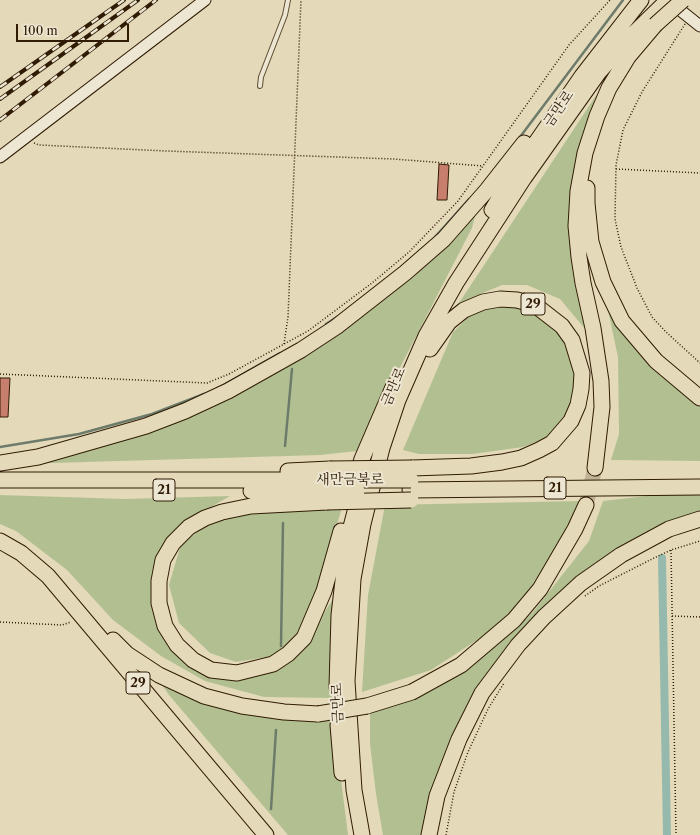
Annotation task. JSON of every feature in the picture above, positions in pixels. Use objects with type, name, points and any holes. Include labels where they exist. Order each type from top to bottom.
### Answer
[{"type":"highway","points":[[595,468],[602,407],[601,381],[594,328],[583,283],[579,257],[576,226],[578,191],[585,153],[597,116],[609,88],[652,21],[668,0]]},
{"type":"highway","points":[[652,21],[683,0]]},
{"type":"highway","name":"금만로","points":[[352,835],[340,748],[337,659],[340,608],[350,527],[381,417],[414,340],[510,180],[582,76],[640,1]]},
{"type":"highway","name":"금만로","points":[[362,835],[354,790],[347,681],[353,579],[363,524],[382,448],[398,400],[426,336],[461,277],[524,178],[599,72],[652,21]]},
{"type":"highway","points":[[633,51],[615,86],[596,135],[588,172],[587,202],[591,242],[603,282],[622,321],[656,361],[700,398]]},
{"type":"highway","points":[[0,463],[38,457],[104,439],[146,426],[185,411],[265,371],[336,327],[406,273],[444,239],[487,190],[550,108],[582,76]]},
{"type":"highway","name":"29","points":[[363,524],[397,425],[425,357],[438,335],[449,322],[464,310],[483,302],[500,299],[517,300],[535,305],[562,326],[572,340],[578,357],[582,373],[581,389],[578,405],[571,421],[552,443],[521,458],[471,466],[411,484]]},
{"type":"highway","points":[[397,378],[362,459],[324,591],[304,638],[288,654],[273,664],[237,673],[211,670],[193,660],[177,645],[164,626],[159,603],[159,581],[163,560],[173,543],[189,526],[222,512],[328,486],[411,484]]},
{"type":"highway","name":"새만금북로","points":[[0,488],[328,486],[700,477]]},
{"type":"highway","name":"새만금북로","points":[[0,480],[128,479],[328,486]]},
{"type":"highway","name":"새만금북로","points":[[411,484],[700,487]]},
{"type":"highway","points":[[48,576],[127,654],[159,675],[204,696],[242,706],[284,712],[318,714],[367,706],[412,692],[461,665],[514,620],[540,589],[575,529],[586,505]]},
{"type":"highway","points":[[429,835],[438,796],[459,739],[482,693],[518,645],[544,617],[587,579],[621,555],[669,529],[700,519]]},
{"type":"highway","name":"29","points":[[0,541],[21,553],[48,576],[266,835]]},
{"type":"street","points":[[0,157],[205,0]]},
{"type":"street","points":[[668,0],[700,26]]},
{"type":"lane","points":[[260,86],[261,77],[285,15],[288,0]]},
{"type":"path","points":[[284,344],[288,317],[301,0]]},
{"type":"path","points":[[0,374],[207,383],[230,374],[308,330],[366,288],[404,256],[458,201],[569,45],[610,0]]},
{"type":"path","points":[[689,17],[642,92],[624,130],[616,169],[615,219],[621,247],[637,288],[652,317],[700,363]]},
{"type":"path","points":[[25,139],[39,145],[394,159],[483,166]]},
{"type":"path","points":[[616,169],[700,173]]},
{"type":"path","points":[[579,599],[599,586],[671,550],[700,541]]},
{"type":"path","points":[[671,550],[676,835]]},
{"type":"path","points":[[672,616],[700,617]]},
{"type":"path","points":[[0,622],[62,625],[77,619]]},
{"type":"path","points":[[446,835],[454,792],[468,752],[488,709],[504,683]]},
{"type":"green space","points":[[597,94],[583,136],[568,219],[577,283],[591,336],[560,299],[527,285],[502,285],[459,303]]},
{"type":"green space","points":[[476,213],[472,228],[357,451],[320,455],[19,464],[155,429],[288,365],[413,278]]},
{"type":"green space","points":[[605,296],[700,401],[700,461],[611,460],[619,434],[618,357]]},
{"type":"green space","points":[[503,305],[531,309],[558,331],[573,361],[576,390],[568,413],[550,437],[523,447],[473,454],[419,454],[403,450],[453,332],[475,311]]},
{"type":"green space","points":[[672,493],[700,493],[700,515],[641,538],[504,656],[425,835],[383,835],[370,744],[370,712],[415,695],[514,631],[533,612],[589,541],[603,501]]},
{"type":"green space","points":[[0,495],[125,499],[230,496],[185,522],[152,597],[201,670],[263,672],[294,659],[337,593],[332,698],[264,697],[205,681],[161,656],[113,620],[67,570],[16,531],[0,524]]},
{"type":"green space","points":[[582,501],[534,589],[491,631],[431,670],[362,692],[368,595],[385,505]]},
{"type":"green space","points":[[342,507],[316,600],[296,638],[273,656],[236,662],[210,653],[179,623],[169,585],[181,544],[217,518],[275,509]]},
{"type":"green space","points":[[158,679],[231,711],[304,719],[333,716],[348,835],[288,835],[169,695]]},
{"type":"building","points":[[439,164],[449,165],[447,200],[437,200]]},
{"type":"building","points":[[0,378],[10,378],[8,417],[0,417]]},
{"type":"waterway","points":[[517,141],[623,0]]},
{"type":"waterway","points":[[435,237],[469,199]]},
{"type":"waterway","points":[[326,324],[337,317]]},
{"type":"waterway","points":[[218,388],[280,353]]},
{"type":"waterway","points":[[285,446],[292,369]]},
{"type":"waterway","points":[[0,447],[79,434],[152,414],[204,394]]},
{"type":"waterway","points":[[281,646],[283,523]]},
{"type":"waterway","points":[[662,558],[667,835]]},
{"type":"waterway","points":[[271,809],[276,730]]},
{"type":"tunnel","points":[[586,505],[595,468]]},
{"type":"railway","points":[[0,87],[124,0]]},
{"type":"railway","points":[[0,99],[138,0]]},
{"type":"railway","points":[[0,120],[156,0]]}]
